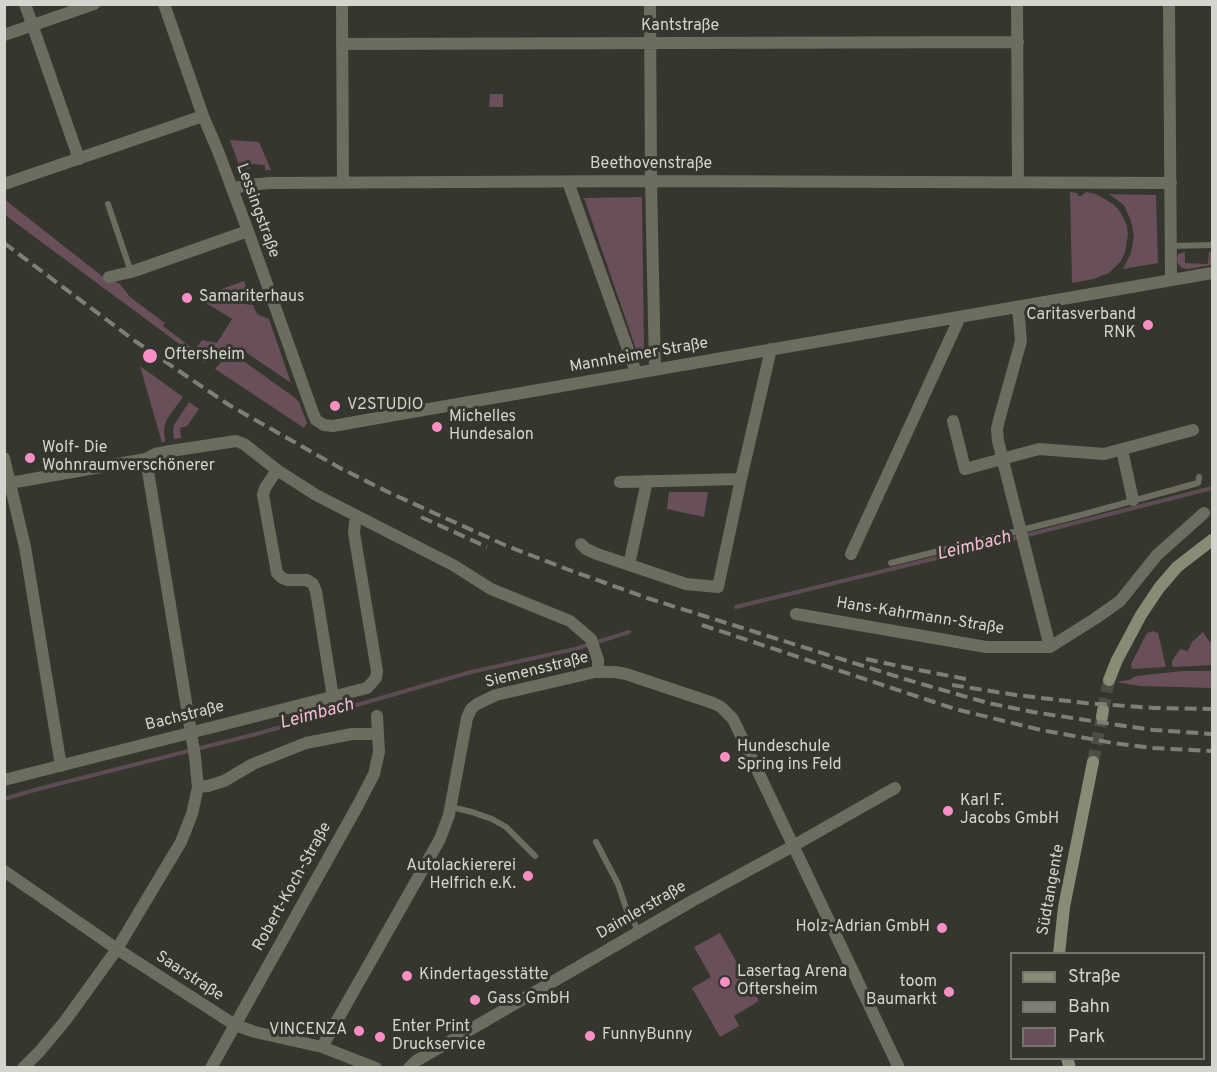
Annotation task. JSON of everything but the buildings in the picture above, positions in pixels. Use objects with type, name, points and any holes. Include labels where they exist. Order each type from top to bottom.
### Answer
[{"type":"main road","points":[[1109,680],[1141,615],[1159,588],[1177,567],[1212,540]]},
{"type":"main road","name":"Südtangente","points":[[1059,952],[1064,907],[1093,762]]},
{"type":"street","points":[[25,4],[79,159]]},
{"type":"street","points":[[4,35],[94,4]]},
{"type":"street","name":"Lessingstraße","points":[[164,4],[203,116],[248,231],[316,420],[324,425]]},
{"type":"street","points":[[342,4],[343,183]]},
{"type":"street","points":[[650,4],[655,369]]},
{"type":"street","points":[[1017,4],[1018,182]]},
{"type":"street","points":[[1169,4],[1171,280]]},
{"type":"street","name":"Kantstraße","points":[[342,44],[1018,42]]},
{"type":"street","points":[[4,184],[203,116]]},
{"type":"street","name":"Beethovenstraße","points":[[232,189],[270,183],[651,181],[1171,183]]},
{"type":"street","points":[[568,182],[636,372]]},
{"type":"street","points":[[109,276],[131,272],[248,231]]},
{"type":"street","name":"Mannheimer Straße","points":[[324,425],[333,426],[1212,273]]},
{"type":"street","points":[[1018,307],[1021,340],[997,429],[998,441],[1050,646],[1120,601],[1157,555],[1204,513]]},
{"type":"street","points":[[851,554],[960,316]]},
{"type":"street","points":[[581,544],[597,554],[686,584],[718,587],[771,349]]},
{"type":"street","points":[[953,421],[965,469],[1039,449],[1104,454],[1193,430]]},
{"type":"street","points":[[7,483],[146,459],[155,454],[236,441],[244,444],[277,470],[316,495],[453,565],[491,589],[570,621],[593,645],[598,660],[598,672]]},
{"type":"street","points":[[1122,450],[1133,500]]},
{"type":"street","points":[[4,458],[7,483],[25,547],[61,766]]},
{"type":"street","points":[[23,1068],[65,1021],[117,949],[181,842],[192,814],[198,787],[192,737],[146,459]]},
{"type":"street","points":[[277,470],[263,495],[277,573],[287,580],[307,580],[313,584],[333,697]]},
{"type":"street","points":[[620,482],[741,479]]},
{"type":"street","points":[[629,565],[648,482]]},
{"type":"street","name":"Bachstraße","points":[[4,780],[192,737],[368,688],[376,678],[377,672],[354,533],[358,517]]},
{"type":"street","name":"Hans-Kahrmann-Straße","points":[[796,614],[986,647],[1050,646]]},
{"type":"street","name":"Siemensstraße","points":[[322,1047],[434,851],[446,824],[467,718],[471,709],[496,695],[598,672],[615,672],[713,704],[721,707],[727,713],[736,726],[899,1068]]},
{"type":"street","name":"Robert-Koch-Straße","points":[[211,1068],[374,774],[379,752],[377,716]]},
{"type":"street","points":[[198,787],[224,781],[253,764],[306,743],[352,734],[378,734]]},
{"type":"street","name":"Daimlerstraße","points":[[409,1068],[416,1061],[692,901],[895,789]]},
{"type":"street","name":"Saarstraße","points":[[4,871],[117,949],[235,1025],[255,1032],[322,1047],[346,1062],[376,1068]]},
{"type":"street","points":[[4,885],[21,883]]},
{"type":"lane","points":[[108,204],[131,272]]},
{"type":"lane","points":[[1171,246],[1212,245]]},
{"type":"lane","points":[[891,563],[1198,483],[1199,477]]},
{"type":"lane","points":[[450,807],[492,819],[506,827],[535,856]]},
{"type":"lane","points":[[596,842],[618,884],[627,911],[640,932]]},
{"type":"green space","points":[[490,94],[503,94],[503,107],[489,107]]},
{"type":"green space","points":[[230,140],[259,142],[271,170],[265,170],[265,165],[251,164],[250,169],[240,168]]},
{"type":"green space","points":[[1070,192],[1077,193],[1078,196],[1086,192],[1096,194],[1113,204],[1123,217],[1128,235],[1121,261],[1109,273],[1094,279],[1072,283]]},
{"type":"green space","points":[[1109,194],[1156,195],[1158,263],[1123,269],[1131,253],[1134,236],[1124,205]]},
{"type":"green space","points":[[642,197],[644,350],[636,349],[584,198]]},
{"type":"green space","points":[[4,199],[107,280],[120,284],[130,297],[165,323],[163,326],[195,350],[202,340],[217,343],[232,319],[202,299],[253,305],[257,314],[269,319],[291,383],[244,351],[224,350],[205,363],[5,215]]},
{"type":"green space","points":[[1185,252],[1185,263],[1208,264],[1209,252],[1212,252],[1212,265],[1182,268],[1177,259],[1178,254]]},
{"type":"green space","points":[[244,281],[249,294],[244,296],[210,293]]},
{"type":"green space","points":[[227,359],[242,360],[294,397],[299,402],[307,423],[304,428],[215,369]]},
{"type":"green space","points":[[140,366],[183,397],[167,419],[164,429],[165,441],[162,443]]},
{"type":"green space","points":[[189,402],[199,409],[187,426],[180,428],[181,438],[174,439],[174,425]]},
{"type":"green space","points":[[669,492],[708,492],[704,517],[667,509]]},
{"type":"green space","points":[[1153,631],[1158,633],[1166,667],[1132,669],[1131,664],[1147,633]]},
{"type":"green space","points":[[1203,632],[1212,642],[1212,665],[1172,666],[1172,661],[1180,649],[1188,651],[1192,642]]},
{"type":"green space","points":[[1182,671],[1212,671],[1212,688],[1140,686],[1116,682],[1129,680],[1136,676]]},
{"type":"green space","name":"Lasertag Arena Oftersheim","points":[[720,933],[759,1001],[734,1016],[739,1026],[720,1037],[692,988],[711,977],[694,947]]},
{"type":"waterway","name":"Leimbach","points":[[736,607],[1212,488]]},
{"type":"waterway","name":"Leimbach","points":[[4,799],[260,733],[471,672],[575,649],[629,632]]},
{"type":"tunnel","points":[[1103,710],[1109,680]]},
{"type":"tunnel","points":[[1093,762],[1102,717]]},
{"type":"railway","points":[[4,243],[135,341],[229,405],[340,468],[507,546],[647,598],[988,703],[1154,730],[1212,734]]},
{"type":"railway","points":[[421,517],[487,547]]},
{"type":"railway","points":[[702,625],[955,709],[1041,730],[1113,743],[1212,751]]},
{"type":"railway","points":[[866,659],[966,679]]},
{"type":"railway","points":[[952,685],[1085,703],[1212,709]]},
{"type":"place","name":"Samariterhaus","points":[[187,298]]},
{"type":"place","name":"Caritasverband RNK","points":[[1148,325]]},
{"type":"place","name":"Oftersheim","points":[[150,356]]},
{"type":"place","name":"V2STUDIO","points":[[335,406]]},
{"type":"place","name":"Michelles Hundesalon","points":[[437,427]]},
{"type":"place","name":"Wolf- Die Wohnraumverschönerer","points":[[30,458]]},
{"type":"place","name":"Hundeschule Spring ins Feld","points":[[725,757]]},
{"type":"place","name":"Karl F. Jacobs GmbH","points":[[948,811]]},
{"type":"place","name":"Autolackiererei Helfrich e.K.","points":[[528,876]]},
{"type":"place","name":"Holz-Adrian GmbH","points":[[942,928]]},
{"type":"place","name":"Kindertagesstätte","points":[[407,976]]},
{"type":"place","name":"Lasertag Arena Oftersheim","points":[[725,982]]},
{"type":"place","name":"toom Baumarkt","points":[[949,992]]},
{"type":"place","name":"Gass GmbH","points":[[475,1000]]},
{"type":"place","name":"VINCENZA","points":[[359,1031]]},
{"type":"place","name":"FunnyBunny","points":[[590,1036]]},
{"type":"place","name":"Enter Print Druckservice","points":[[380,1037]]}]
